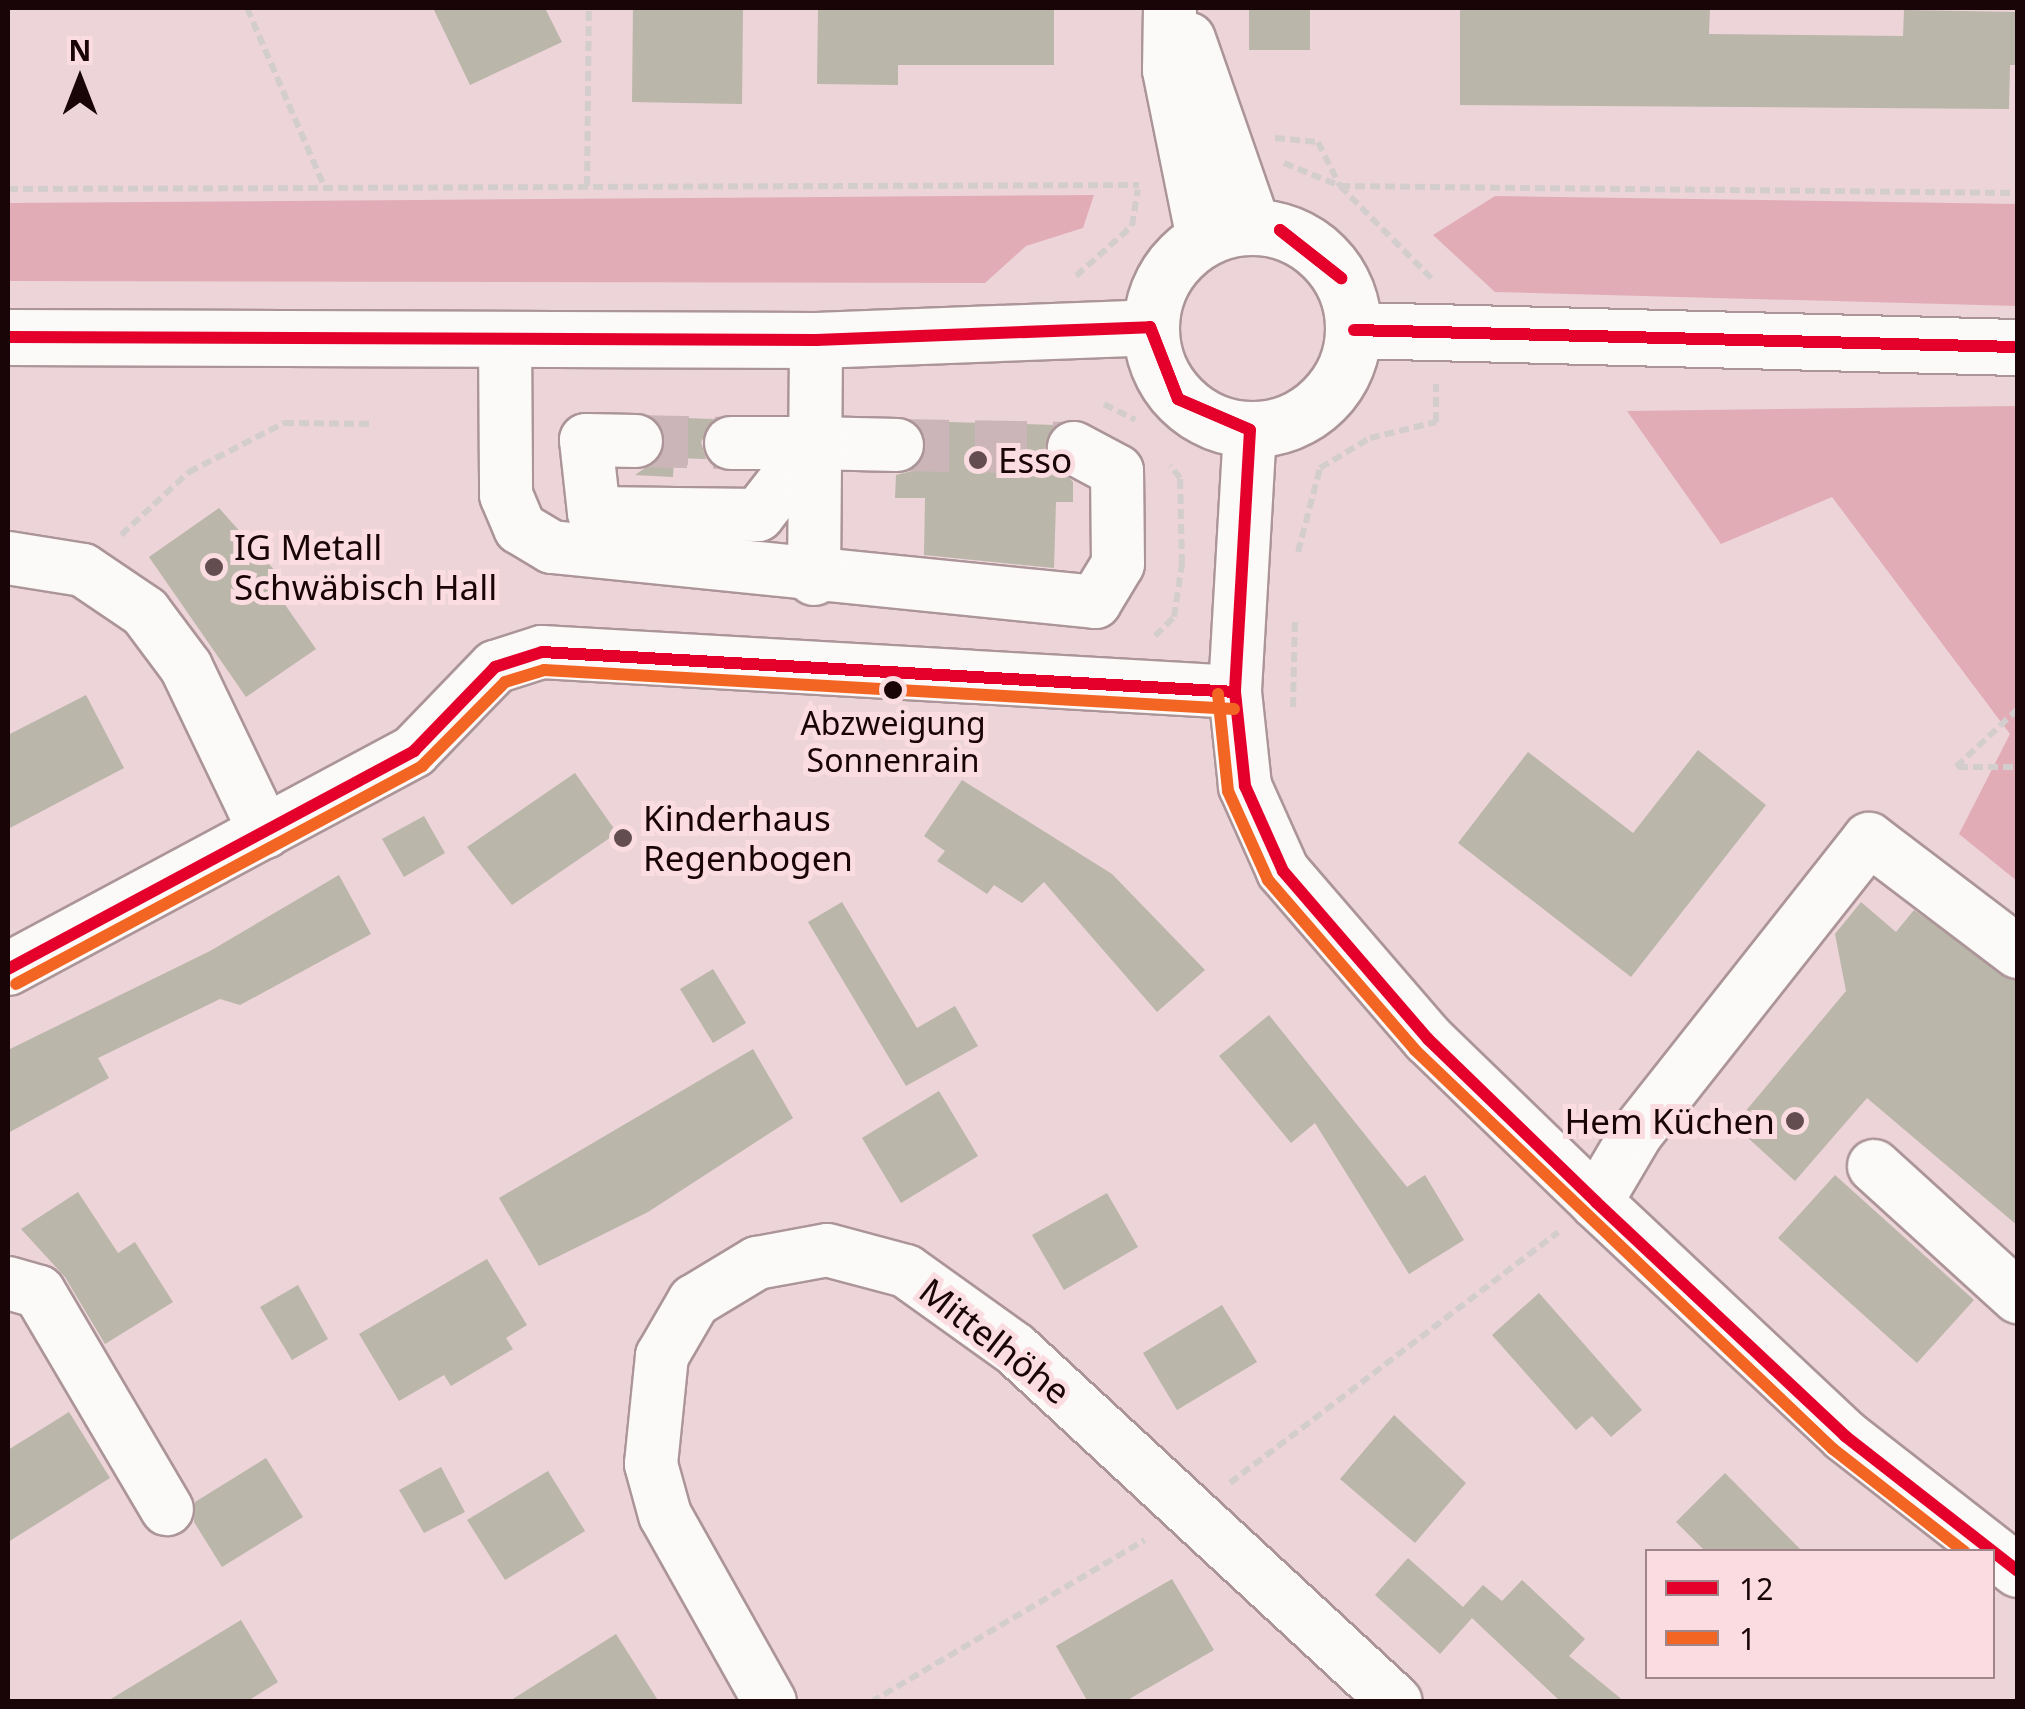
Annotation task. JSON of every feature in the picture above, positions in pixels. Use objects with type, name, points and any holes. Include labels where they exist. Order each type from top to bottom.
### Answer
[{"type":"main road","points":[[1280,230],[1325,257],[1341,278],[1354,330],[1323,401],[1250,430],[1178,399],[1150,326],[1164,276],[1228,233],[1280,230]]},
{"type":"main road","points":[[8,337],[816,340],[1150,326]]},
{"type":"main road","points":[[1354,330],[2018,347]]},
{"type":"street","points":[[1170,8],[1168,70],[1228,233]]},
{"type":"street","points":[[1184,8],[1228,233]]},
{"type":"street","points":[[504,338],[506,495],[520,528],[552,547],[814,578],[1095,602],[1118,564],[1116,471],[1074,448]]},
{"type":"street","points":[[814,578],[816,340]]},
{"type":"street","points":[[1250,430],[1236,692],[1245,786],[1282,871],[1428,1039],[1596,1202],[1844,1436],[1990,1549]]},
{"type":"street","points":[[636,441],[586,440],[594,513],[758,515],[814,444]]},
{"type":"street","points":[[732,442],[897,445]]},
{"type":"street","points":[[8,558],[83,570],[145,612],[186,667],[265,832]]},
{"type":"street","points":[[8,969],[414,751],[495,667],[542,652],[1236,692]]},
{"type":"street","points":[[1596,1202],[1636,1134],[1869,839],[2018,952]]},
{"type":"street","points":[[1874,1166],[2018,1297]]},
{"type":"street","name":"Mittelhöhe","points":[[770,1702],[664,1515],[651,1464],[662,1356],[694,1301],[757,1263],[827,1250],[906,1271],[1015,1349],[1396,1702]]},
{"type":"street","points":[[8,1282],[39,1292],[167,1509]]},
{"type":"street","points":[[1995,1553],[2018,1571]]},
{"type":"path","points":[[8,190],[324,186],[247,8]]},
{"type":"path","points":[[587,186],[588,8]]},
{"type":"path","points":[[1264,137],[1318,142],[1340,186],[1434,278],[1436,422],[1370,438],[1320,468],[1297,558]]},
{"type":"path","points":[[83,570],[189,472],[252,440],[284,424],[372,424]]},
{"type":"path","points":[[1292,727],[1296,615]]},
{"type":"path","points":[[2018,709],[1956,767],[2018,767]]},
{"type":"path","points":[[870,1702],[1193,1512],[1596,1202]]},
{"type":"shaded area","points":[[1094,195],[1083,228],[1026,246],[985,283],[8,281],[8,203]]},
{"type":"shaded area","points":[[1495,196],[2017,204],[2017,306],[1495,292],[1433,235]]},
{"type":"shaded area","points":[[2018,406],[2017,881],[1959,834],[2010,734],[1832,497],[1721,544],[1627,411]]},
{"type":"building","points":[[433,8],[545,8],[562,42],[470,85]]},
{"type":"building","points":[[633,8],[743,8],[742,104],[632,102]]},
{"type":"building","points":[[818,8],[1054,8],[1054,65],[898,65],[898,85],[817,84]]},
{"type":"building","points":[[1249,8],[1310,8],[1310,50],[1249,50]]},
{"type":"building","points":[[1460,8],[1710,8],[1709,34],[1903,36],[1904,10],[2018,12],[2018,65],[2010,65],[2009,109],[1460,105]]},
{"type":"building","points":[[653,417],[714,419],[701,442],[706,459],[674,458],[673,477],[635,475],[662,456]]},
{"type":"building","points":[[915,421],[1056,425],[1044,450],[1073,482],[1073,502],[1056,502],[1054,568],[924,555],[925,498],[895,498],[896,475],[912,471],[927,447]]},
{"type":"building","points":[[219,508],[277,573],[267,579],[316,649],[246,697],[149,557]]},
{"type":"building","points":[[86,695],[124,768],[8,829],[8,735]]},
{"type":"building","points":[[1698,750],[1766,805],[1631,977],[1458,843],[1528,752],[1633,833]]},
{"type":"building","points":[[575,773],[617,833],[512,905],[467,847]]},
{"type":"building","points":[[962,780],[1112,874],[1205,970],[1157,1012],[1044,882],[1022,903],[994,885],[987,894],[937,861],[945,851],[924,836]]},
{"type":"building","points":[[424,816],[445,853],[404,877],[382,839]]},
{"type":"building","points":[[339,875],[371,934],[240,1005],[220,999],[98,1058],[109,1078],[8,1133],[8,1050],[210,951]]},
{"type":"building","points":[[842,902],[917,1028],[955,1006],[978,1046],[906,1086],[808,922]]},
{"type":"building","points":[[1861,902],[1896,932],[1914,910],[2018,981],[2018,1226],[1867,1098],[1795,1181],[1734,1125],[1846,991],[1835,934]]},
{"type":"building","points":[[713,969],[746,1023],[713,1043],[680,989]]},
{"type":"building","points":[[1269,1015],[1407,1187],[1425,1175],[1464,1240],[1409,1274],[1315,1123],[1291,1143],[1219,1056]]},
{"type":"building","points":[[753,1049],[793,1118],[648,1212],[539,1266],[499,1198]]},
{"type":"building","points":[[939,1091],[978,1156],[901,1203],[862,1138]]},
{"type":"building","points":[[1835,1175],[1974,1300],[1917,1363],[1778,1238]]},
{"type":"building","points":[[78,1192],[118,1253],[135,1242],[173,1302],[105,1344],[65,1277],[21,1229]]},
{"type":"building","points":[[1107,1193],[1138,1247],[1064,1290],[1032,1235]]},
{"type":"building","points":[[487,1259],[527,1325],[506,1338],[513,1349],[451,1386],[444,1375],[399,1401],[359,1334]]},
{"type":"building","points":[[298,1285],[328,1339],[292,1360],[260,1307]]},
{"type":"building","points":[[1539,1293],[1642,1410],[1611,1437],[1592,1416],[1576,1430],[1492,1335]]},
{"type":"building","points":[[1222,1305],[1257,1362],[1177,1410],[1143,1353]]},
{"type":"building","points":[[69,1412],[110,1478],[8,1542],[8,1450]]},
{"type":"building","points":[[1394,1415],[1466,1483],[1415,1543],[1340,1479]]},
{"type":"building","points":[[266,1458],[303,1517],[222,1567],[194,1522],[195,1502]]},
{"type":"building","points":[[441,1467],[465,1512],[424,1533],[399,1490]]},
{"type":"building","points":[[548,1471],[585,1531],[505,1580],[467,1520]]},
{"type":"building","points":[[1725,1473],[1800,1549],[1703,1549],[1676,1522]]},
{"type":"building","points":[[1408,1558],[1463,1607],[1483,1585],[1502,1601],[1522,1580],[1585,1639],[1569,1656],[1625,1702],[1561,1702],[1472,1618],[1440,1654],[1375,1595]]},
{"type":"building","points":[[1172,1579],[1214,1650],[1124,1702],[1088,1702],[1056,1646]]},
{"type":"building","points":[[241,1620],[278,1682],[246,1702],[106,1702]]},
{"type":"building","points":[[616,1634],[659,1702],[508,1702]]},
{"type":"tunnel","points":[[636,441],[731,443]]},
{"type":"tunnel","points":[[897,445],[1074,448]]},
{"type":"transit line","name":"12","points":[[1280,230],[1341,278]]},
{"type":"transit line","name":"12","points":[[1280,230],[1341,278]]},
{"type":"transit line","name":"12","points":[[1150,327],[1178,399]]},
{"type":"transit line","name":"12","points":[[1150,327],[1178,399]]},
{"type":"transit line","name":"12","points":[[8,337],[816,340],[1150,327]]},
{"type":"transit line","name":"12","points":[[1354,330],[2018,347]]},
{"type":"transit line","name":"12","points":[[1178,399],[1250,430]]},
{"type":"transit line","name":"12","points":[[1178,399],[1250,430]]},
{"type":"transit line","name":"12","points":[[1250,430],[1235,692],[1245,786],[1283,871],[1428,1039],[1596,1202],[1845,1436],[1990,1549]]},
{"type":"transit line","name":"12","points":[[8,969],[414,751],[495,667],[542,652],[1235,692]]},
{"type":"transit line","name":"1","points":[[16,984],[422,766],[505,682],[544,670],[1234,709]]},
{"type":"transit line","name":"1","points":[[1218,694],[1228,791],[1268,880],[1415,1050],[1833,1449],[1961,1549]]},
{"type":"transit line","name":"12","points":[[1995,1553],[2018,1571]]},
{"type":"place","name":"Esso","points":[[978,460]]},
{"type":"place","name":"IG Metall Schwäbisch Hall","points":[[214,567]]},
{"type":"place","name":"Abzweigung Sonnenrain","points":[[893,690]]},
{"type":"place","name":"Kinderhaus Regenbogen","points":[[623,838]]},
{"type":"place","name":"Hem Küchen","points":[[1795,1121]]}]
